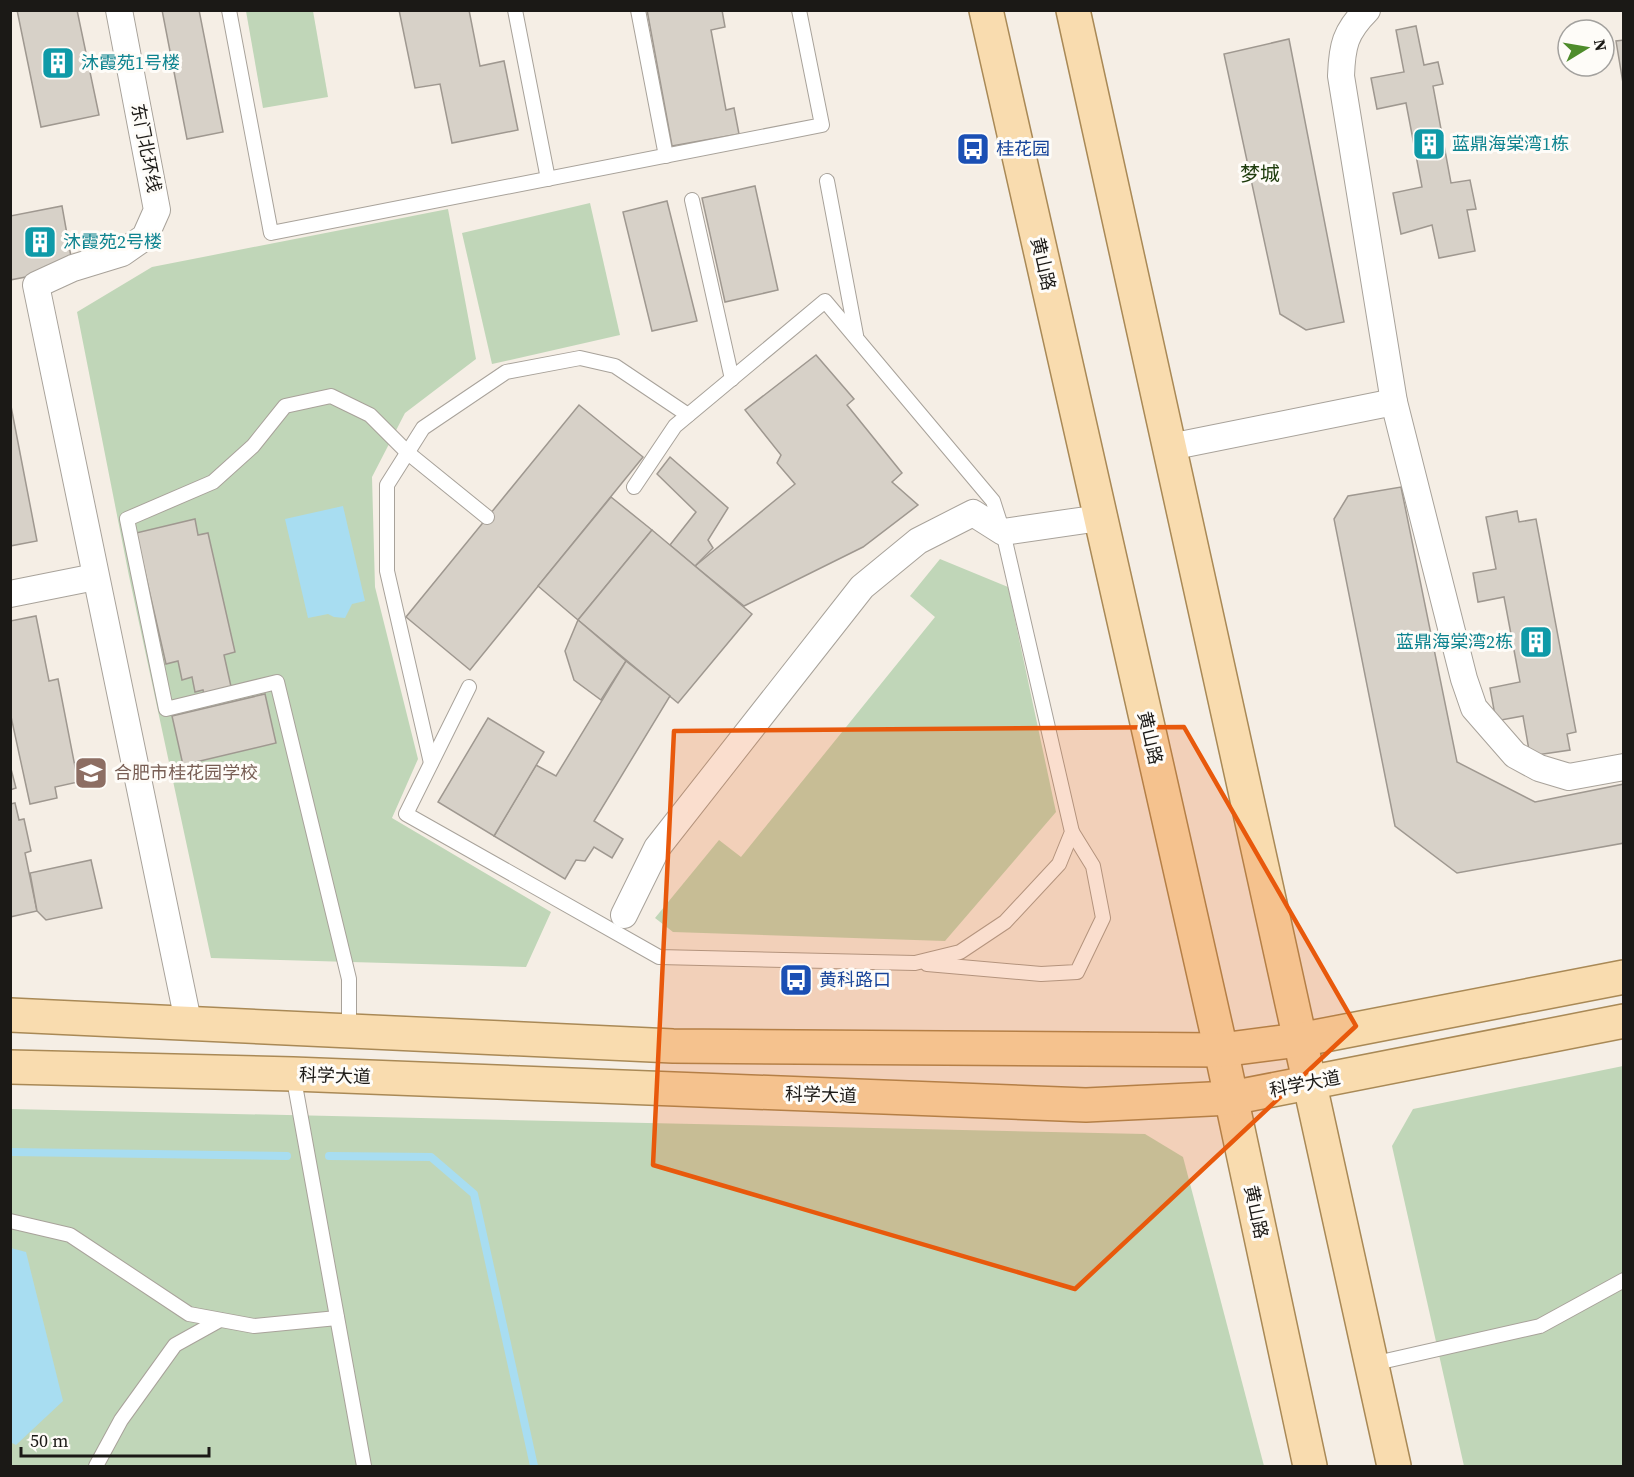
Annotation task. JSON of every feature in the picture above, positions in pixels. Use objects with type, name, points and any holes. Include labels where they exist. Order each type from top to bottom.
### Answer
[{"type":"main road","name":"黄山路","points":[[986,10],[1221,1050],[1310,1467]]},
{"type":"main road","points":[[1073,10],[1394,1467]]},
{"type":"main road","points":[[10,1015],[188,1021],[672,1046],[1221,1050],[1299,1040],[1623,977]]},
{"type":"main road","name":"科学大道","points":[[10,1067],[293,1074],[1086,1105],[1231,1098],[1623,1021]]},
{"type":"street","name":"东门北环线","points":[[94,577],[36,285],[74,268],[122,253],[146,237],[157,210],[119,10]]},
{"type":"street","points":[[1367,10],[1351,26],[1341,52],[1341,76],[1394,402],[1464,679],[1474,708],[1515,755],[1539,768],[1569,777],[1623,767]]},
{"type":"street","points":[[1170,447],[1394,402]]},
{"type":"street","points":[[624,915],[657,848],[862,587],[918,542],[973,513],[1003,532],[1100,518]]},
{"type":"street","points":[[10,594],[94,577],[188,1021]]},
{"type":"lane","points":[[229,10],[271,233],[822,125],[799,10]]},
{"type":"lane","points":[[515,10],[548,179]]},
{"type":"lane","points":[[638,10],[666,156]]},
{"type":"lane","points":[[827,181],[856,336]]},
{"type":"lane","points":[[692,200],[732,379]]},
{"type":"lane","points":[[469,687],[406,814],[658,957],[915,963],[1041,974],[1077,972],[1103,918],[1093,866],[1072,832],[1003,532],[993,501],[825,301],[675,426],[634,487]]},
{"type":"lane","points":[[431,763],[387,572],[387,485],[423,428],[506,372],[580,358],[615,366],[688,415]]},
{"type":"lane","points":[[349,1030],[349,978],[277,682],[166,708],[127,519],[213,482],[253,446],[285,406],[331,396],[370,415],[408,453],[487,517]]},
{"type":"lane","points":[[915,963],[960,952],[1005,922],[1059,864],[1072,832]]},
{"type":"lane","points":[[293,1074],[364,1467]]},
{"type":"lane","points":[[10,1221],[70,1235],[189,1314],[254,1326],[337,1318]]},
{"type":"lane","points":[[1371,1364],[1540,1326],[1623,1280]]},
{"type":"lane","points":[[96,1467],[121,1420],[175,1345],[220,1320]]},
{"type":"highlighted area","points":[[1184,727],[1356,1026],[1075,1289],[653,1165],[674,731]]},
{"type":"green space","points":[[246,11],[313,11],[328,97],[263,108]]},
{"type":"green space","points":[[590,203],[620,335],[492,364],[462,233]]},
{"type":"green space","points":[[448,209],[476,359],[405,413],[372,477],[375,587],[418,759],[392,818],[551,912],[526,967],[211,958],[129,576],[77,312],[152,267]]},
{"type":"green space","points":[[940,559],[1008,587],[1056,812],[945,941],[673,932],[655,918],[719,840],[741,857],[935,617],[910,596]]},
{"type":"green space","points":[[1623,1066],[1623,1466],[1464,1466],[1392,1146],[1413,1109]]},
{"type":"green space","points":[[11,1109],[1145,1134],[1183,1157],[1264,1466],[11,1466]]},
{"type":"water","points":[[343,506],[365,601],[352,604],[345,618],[328,614],[308,618],[285,519]]},
{"type":"water","points":[[11,1248],[26,1252],[63,1401],[16,1445],[10,1442]]},
{"type":"building","name":"沐霞苑1号楼","points":[[17,10],[77,10],[99,115],[41,127]]},
{"type":"building","points":[[162,10],[199,10],[223,132],[187,139]]},
{"type":"building","points":[[399,10],[469,10],[480,66],[504,61],[518,130],[452,143],[440,84],[415,88]]},
{"type":"building","points":[[647,10],[722,10],[725,27],[711,30],[726,110],[734,108],[739,134],[672,146]]},
{"type":"building","name":"蓝鼎海棠湾1栋","points":[[1416,26],[1424,65],[1438,62],[1443,84],[1433,86],[1451,183],[1470,180],[1476,209],[1467,210],[1475,251],[1439,258],[1432,225],[1401,234],[1393,193],[1422,187],[1406,103],[1377,109],[1371,78],[1404,72],[1396,30]]},
{"type":"building","points":[[1289,39],[1344,322],[1306,330],[1280,314],[1224,54]]},
{"type":"building","points":[[1624,40],[1624,83],[1623,83],[1616,41]]},
{"type":"building","points":[[755,186],[778,290],[725,302],[702,198]]},
{"type":"building","points":[[667,201],[697,321],[652,331],[623,212]]},
{"type":"building","name":"沐霞苑2号楼","points":[[62,206],[73,268],[10,280],[10,216]]},
{"type":"building","points":[[816,355],[854,399],[847,405],[902,473],[892,482],[918,505],[863,547],[744,606],[695,566],[795,484],[777,463],[781,455],[745,410]]},
{"type":"building","points":[[10,401],[37,541],[10,546]]},
{"type":"building","points":[[579,405],[643,457],[470,670],[406,617]]},
{"type":"building","points":[[670,457],[728,508],[708,540],[713,548],[695,566],[670,545],[696,512],[657,474]]},
{"type":"building","points":[[1401,487],[1457,762],[1535,802],[1624,784],[1624,843],[1457,873],[1395,826],[1334,519],[1348,496]]},
{"type":"building","points":[[611,497],[652,530],[578,620],[538,586]]},
{"type":"building","name":"蓝鼎海棠湾2栋","points":[[1517,511],[1519,522],[1536,519],[1576,732],[1567,734],[1570,750],[1530,756],[1523,716],[1496,721],[1490,688],[1520,682],[1504,597],[1478,602],[1473,573],[1496,569],[1486,517]]},
{"type":"building","points":[[195,519],[198,535],[208,533],[235,652],[224,655],[232,691],[205,698],[203,690],[195,692],[192,677],[182,680],[178,661],[166,664],[136,533]]},
{"type":"building","points":[[652,530],[752,614],[678,703],[578,620]]},
{"type":"building","points":[[36,616],[49,681],[58,679],[78,782],[55,787],[57,798],[30,804],[10,712],[10,621]]},
{"type":"building","points":[[578,620],[626,661],[601,700],[574,680],[565,651]]},
{"type":"building","points":[[626,661],[670,696],[594,821],[623,839],[612,858],[594,847],[585,861],[576,860],[565,879],[494,836],[536,765],[556,776]]},
{"type":"building","points":[[265,694],[276,743],[183,765],[172,716]]},
{"type":"building","points":[[488,718],[544,752],[494,836],[438,802]]},
{"type":"building","points":[[10,765],[16,788],[10,790]]},
{"type":"building","points":[[15,803],[19,820],[24,819],[31,851],[25,853],[37,911],[10,917],[10,804]]},
{"type":"building","points":[[91,860],[102,908],[46,920],[37,911],[30,873]]},
{"type":"waterway","points":[[10,1152],[287,1156]]},
{"type":"waterway","points":[[329,1156],[431,1157],[474,1194],[534,1466]]},
{"type":"place","name":"沐霞苑1号楼","points":[[58,63]]},
{"type":"place","name":"蓝鼎海棠湾1栋","points":[[1429,144]]},
{"type":"place","name":"桂花园","points":[[973,149]]},
{"type":"place","name":"沐霞苑2号楼","points":[[40,242]]},
{"type":"place","name":"蓝鼎海棠湾2栋","points":[[1536,642]]},
{"type":"place","name":"合肥市桂花园学校","points":[[91,773]]},
{"type":"place","name":"黄科路口","points":[[796,980]]},
{"type":"district","name":"梦城","points":[[1260,174]]}]
